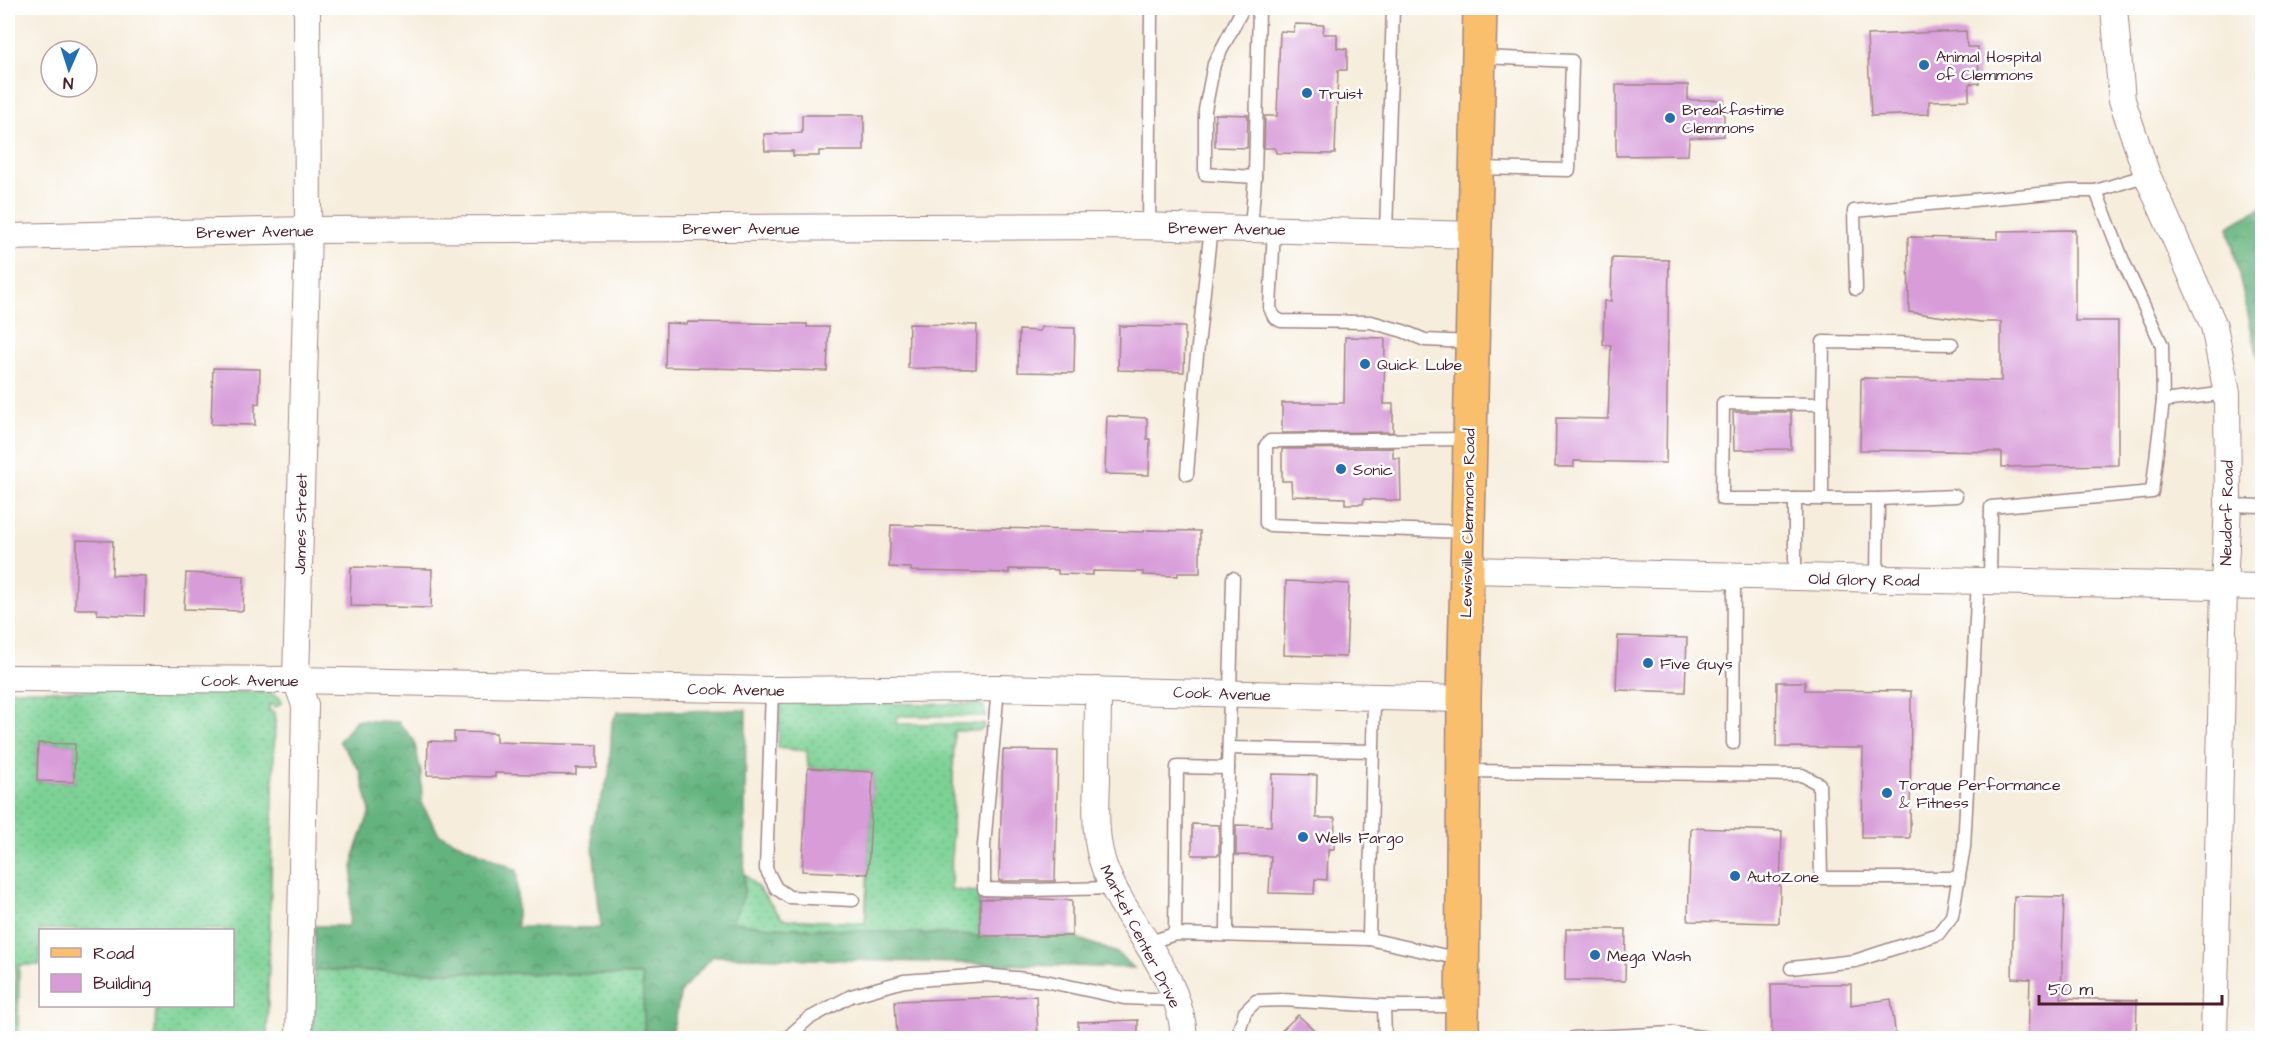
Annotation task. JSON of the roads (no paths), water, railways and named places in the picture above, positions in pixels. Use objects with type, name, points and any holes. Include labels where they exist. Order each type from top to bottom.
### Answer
[{"type":"main road","name":"Lewisville Clemmons Road","points":[[1461,1038],[1466,570],[1480,8]]},
{"type":"street","name":"James Street","points":[[299,1038],[305,705],[296,680],[308,230],[307,8]]},
{"type":"street","name":"Neudorf Road","points":[[2114,8],[2122,100],[2147,175],[2214,326],[2227,393],[2228,505],[2224,586],[2214,1038]]},
{"type":"street","name":"Brewer Avenue","points":[[8,237],[308,230],[1149,227],[1474,235]]},
{"type":"street","name":"Old Glory Road","points":[[1466,570],[2262,587]]},
{"type":"street","name":"Cook Avenue","points":[[8,678],[296,680],[772,690],[998,688],[1464,699]]},
{"type":"street","name":"Market Center Drive","points":[[1098,690],[1096,824],[1099,850],[1113,888],[1178,1000],[1184,1024],[1184,1038]]},
{"type":"lane","points":[[1149,227],[1151,14],[1153,8]]},
{"type":"lane","points":[[1243,8],[1214,64],[1205,110],[1205,174],[1255,177]]},
{"type":"lane","points":[[1259,8],[1255,177],[1263,229],[1270,308],[1274,317],[1281,321],[1371,322],[1425,340],[1471,342]]},
{"type":"lane","points":[[1386,233],[1393,8]]},
{"type":"lane","points":[[1475,168],[1569,170],[1572,61],[1478,56]]},
{"type":"lane","points":[[1856,289],[1854,211],[2070,190],[2096,191],[2147,175]]},
{"type":"lane","points":[[1791,968],[1855,962],[1938,934],[1952,916],[1964,847],[1991,507],[2152,492],[2163,401],[2162,345],[2124,263],[2096,191]]},
{"type":"lane","points":[[1187,474],[1194,383],[1211,227]]},
{"type":"lane","points":[[1822,499],[1823,342],[1952,344]]},
{"type":"lane","points":[[2163,401],[2227,393]]},
{"type":"lane","points":[[1822,404],[1723,403],[1722,500],[1956,496]]},
{"type":"lane","points":[[1467,532],[1269,525],[1266,523],[1266,445],[1270,441],[1469,439]]},
{"type":"lane","points":[[1795,499],[1795,577]]},
{"type":"lane","points":[[1877,579],[1878,499]]},
{"type":"lane","points":[[2228,505],[2262,506]]},
{"type":"lane","points":[[1733,743],[1734,576]]},
{"type":"lane","points":[[1227,935],[1228,768],[1233,578]]},
{"type":"lane","points":[[998,688],[984,846],[984,889],[1113,888]]},
{"type":"lane","points":[[772,690],[766,868],[776,888],[789,897],[853,900]]},
{"type":"lane","points":[[1369,939],[1374,698]]},
{"type":"lane","points":[[1229,748],[1372,751]]},
{"type":"lane","points":[[1175,934],[1177,767],[1228,768]]},
{"type":"lane","points":[[1463,771],[1802,775],[1819,784],[1821,878],[1959,878]]},
{"type":"lane","points":[[1147,944],[1175,934],[1369,939],[1461,959]]},
{"type":"lane","points":[[787,1038],[808,1019],[851,996],[904,981],[985,975],[1045,981],[1124,999],[1178,1000]]},
{"type":"lane","points":[[1240,1038],[1240,1027],[1245,1012],[1256,1001],[1282,1000],[1384,1006],[1461,1006]]},
{"type":"lane","points":[[1384,1006],[1385,1038]]},
{"type":"lane","points":[[1573,1038],[1673,1033],[1708,1038]]},
{"type":"place","name":"Animal Hospital of Clemmons","points":[[1924,65]]},
{"type":"place","name":"Truist","points":[[1307,93]]},
{"type":"place","name":"Breakfastime Clemmons","points":[[1670,118]]},
{"type":"place","name":"Quick Lube","points":[[1365,364]]},
{"type":"place","name":"Sonic","points":[[1341,469]]},
{"type":"place","name":"Five Guys","points":[[1648,663]]},
{"type":"place","name":"Torque Performance & Fitness","points":[[1887,793]]},
{"type":"place","name":"Wells Fargo","points":[[1303,837]]},
{"type":"place","name":"AutoZone","points":[[1735,876]]},
{"type":"place","name":"Mega Wash","points":[[1595,955]]}]
